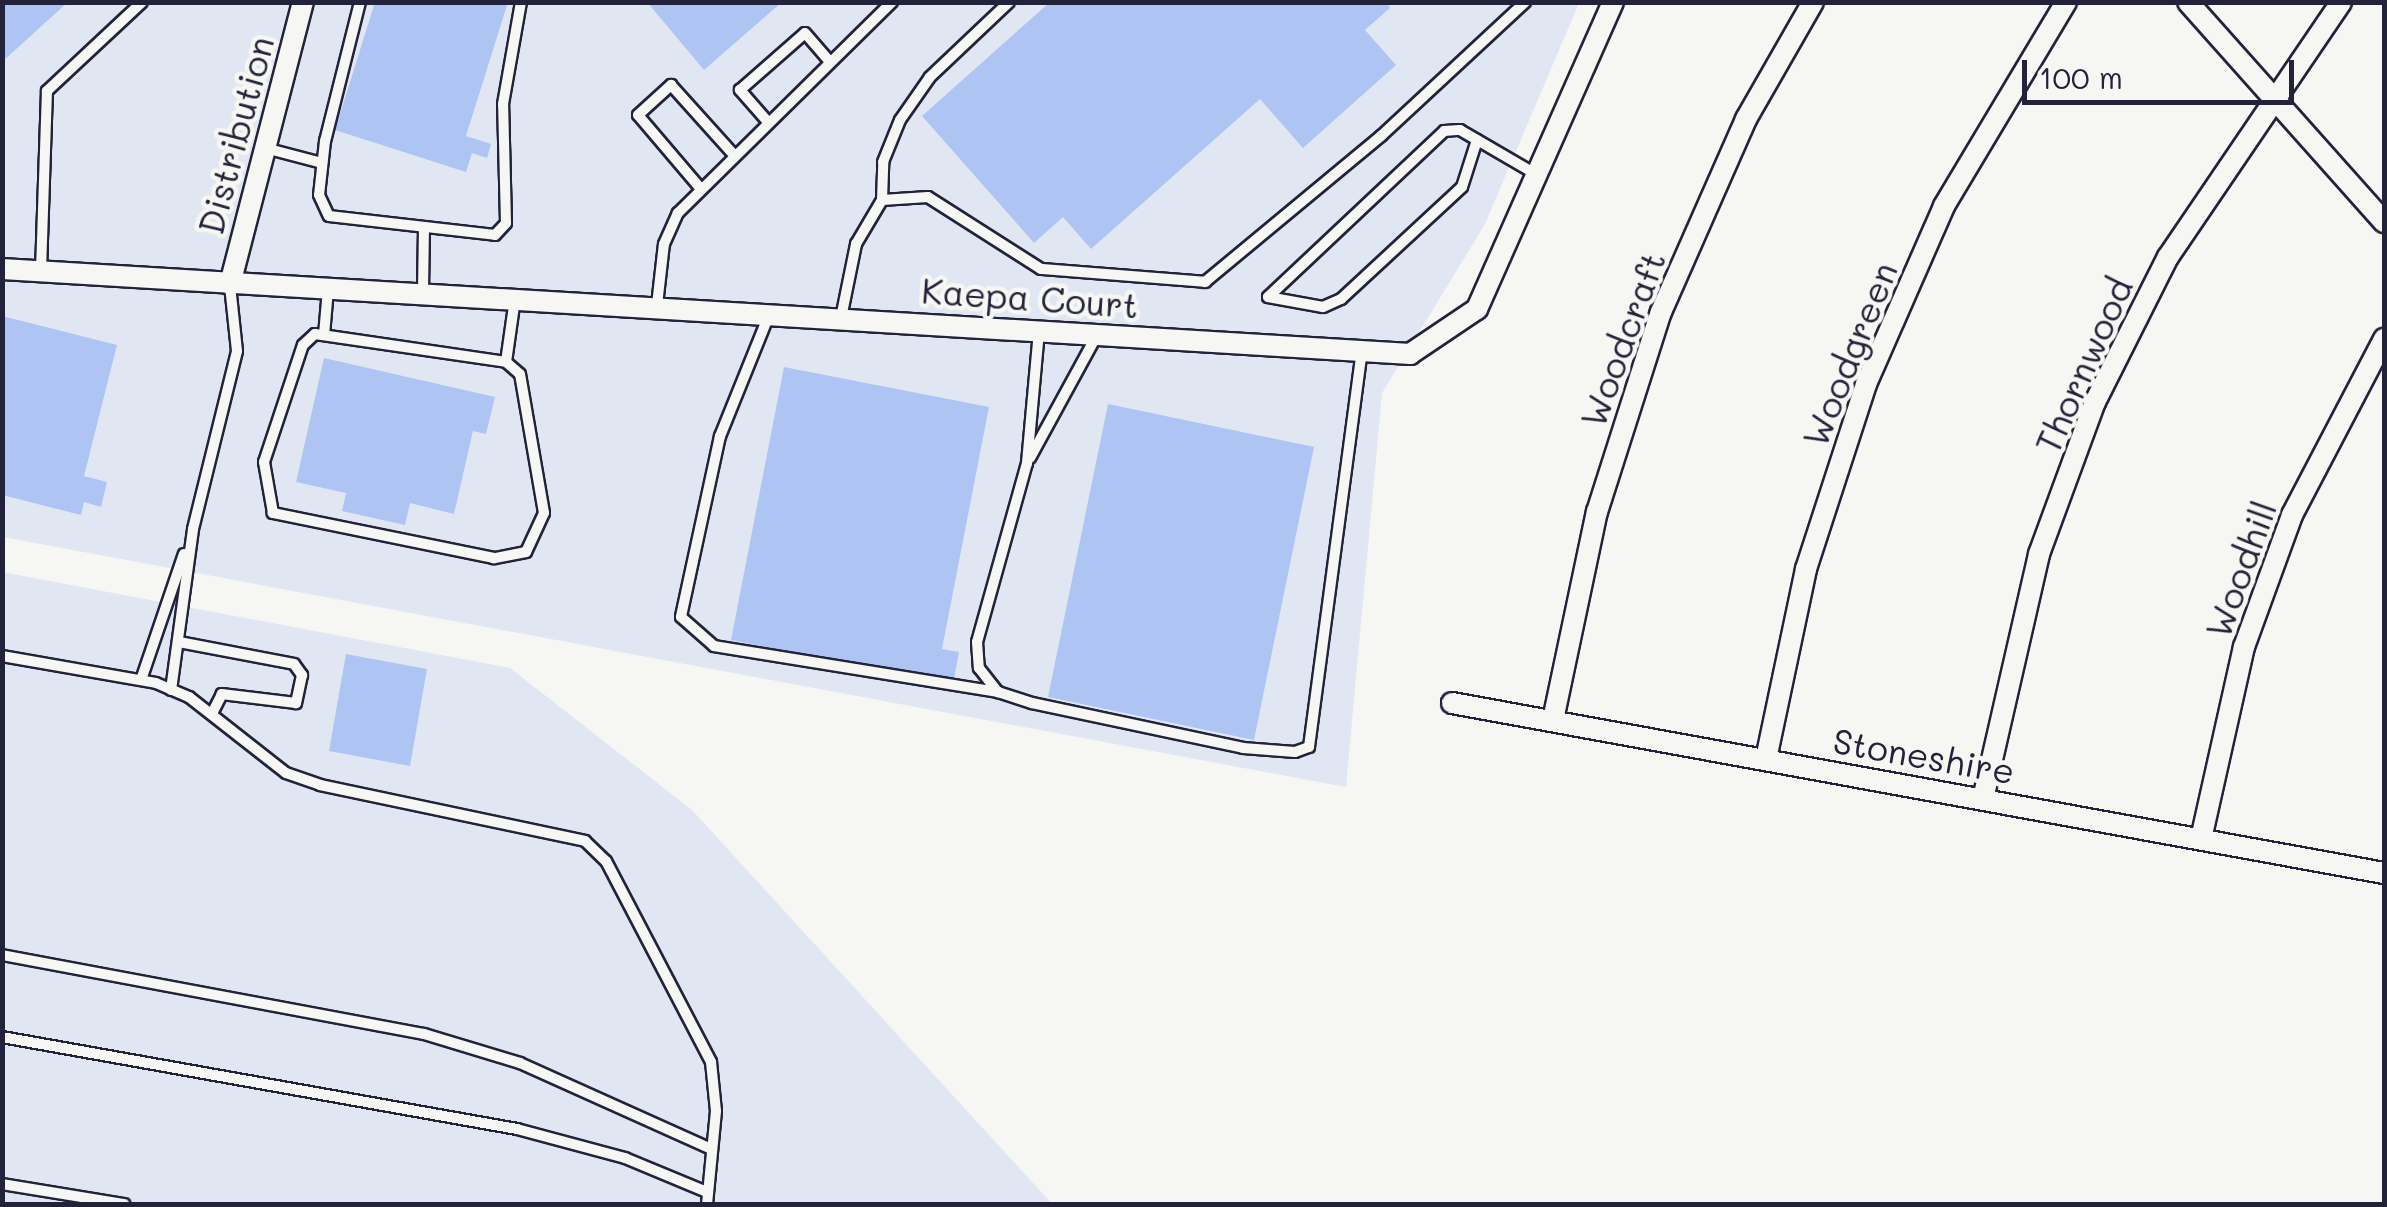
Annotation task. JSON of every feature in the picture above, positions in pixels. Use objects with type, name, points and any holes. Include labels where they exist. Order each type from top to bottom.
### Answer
[{"type":"street","name":"Distribution","points":[[230,284],[303,2]]},
{"type":"street","name":"Kaepa Court","points":[[2,269],[515,296],[1410,354],[1477,309],[1613,2]]},
{"type":"street","name":"Woodcraft","points":[[1553,720],[1596,512],[1661,312],[1746,119],[1813,2]]},
{"type":"street","name":"Woodgreen","points":[[1766,759],[1806,569],[1866,384],[1944,206],[2066,2]]},
{"type":"street","points":[[2188,2],[2384,222]]},
{"type":"street","name":"Thornwood","points":[[1983,799],[2039,554],[2096,402],[2168,257],[2271,96],[2341,2]]},
{"type":"street","name":"Woodhill","points":[[2200,839],[2244,647],[2292,515],[2384,339]]},
{"type":"street","name":"Stoneshire","points":[[1452,703],[2384,873]]},
{"type":"lane","points":[[41,272],[47,92],[142,2]]},
{"type":"lane","points":[[360,2],[322,163],[319,194],[329,216],[495,235],[506,223],[503,104],[521,2]]},
{"type":"lane","points":[[658,305],[664,244],[701,189],[892,2]]},
{"type":"lane","points":[[841,318],[856,244],[882,200],[883,162],[900,120],[930,77],[1008,2]]},
{"type":"lane","points":[[882,200],[928,198],[1041,269],[1205,282],[1382,136],[1525,2]]},
{"type":"lane","points":[[768,122],[740,90],[805,33],[830,62]]},
{"type":"lane","points":[[701,189],[638,115],[670,85],[734,154]]},
{"type":"lane","points":[[1476,140],[1462,187],[1342,298],[1323,307],[1268,298],[1434,139],[1453,129],[1476,140],[1534,173]]},
{"type":"lane","points":[[265,148],[322,163]]},
{"type":"lane","points":[[423,291],[424,227]]},
{"type":"lane","points":[[141,680],[193,529],[238,352],[230,284]]},
{"type":"lane","points":[[324,335],[328,288]]},
{"type":"lane","points":[[506,362],[515,296]]},
{"type":"lane","points":[[770,314],[720,436],[681,617],[714,646],[998,692],[1243,748],[1309,747],[1362,351]]},
{"type":"lane","points":[[998,692],[979,668],[978,642],[1028,463],[1038,331]]},
{"type":"lane","points":[[1028,463],[1098,334]]},
{"type":"lane","points":[[324,335],[506,362],[520,374],[544,513],[526,552],[494,558],[273,512],[264,462],[303,345],[324,335]]},
{"type":"lane","points":[[172,690],[193,529]]},
{"type":"lane","points":[[179,642],[294,664],[302,674],[296,703],[222,694],[212,714]]},
{"type":"lane","points":[[2,656],[141,680],[172,690],[212,714],[286,773],[320,785],[584,842],[606,861],[711,1062],[707,1204]]},
{"type":"lane","points":[[2,955],[424,1034],[520,1063],[711,1150]]},
{"type":"lane","points":[[2,1036],[517,1129],[625,1158],[708,1192]]},
{"type":"lane","points":[[2,1184],[124,1204]]},
{"type":"shaded area","points":[[2,3],[1579,3],[1485,224],[1382,393],[1346,787],[3,537]]},
{"type":"shaded area","points":[[2,572],[510,668],[692,810],[1052,1204],[3,1204]]},
{"type":"building","points":[[2,2],[68,2],[2,62]]},
{"type":"building","points":[[375,2],[508,2],[466,136],[491,144],[487,158],[472,153],[466,172],[335,130]]},
{"type":"building","points":[[647,2],[782,2],[704,70]]},
{"type":"building","points":[[1050,2],[1386,2],[1390,8],[1365,30],[1396,65],[1303,148],[1260,99],[1091,249],[1063,217],[1034,243],[922,116]]},
{"type":"building","points":[[2,316],[117,345],[84,476],[107,482],[101,507],[84,502],[81,515],[2,495]]},
{"type":"building","points":[[324,358],[495,397],[486,434],[473,431],[454,514],[410,503],[405,525],[342,511],[346,493],[296,482]]},
{"type":"building","points":[[784,367],[989,407],[942,649],[959,652],[953,684],[731,640]]},
{"type":"building","points":[[1108,404],[1314,447],[1254,740],[1048,697]]},
{"type":"building","points":[[346,654],[427,669],[410,766],[329,751]]}]
